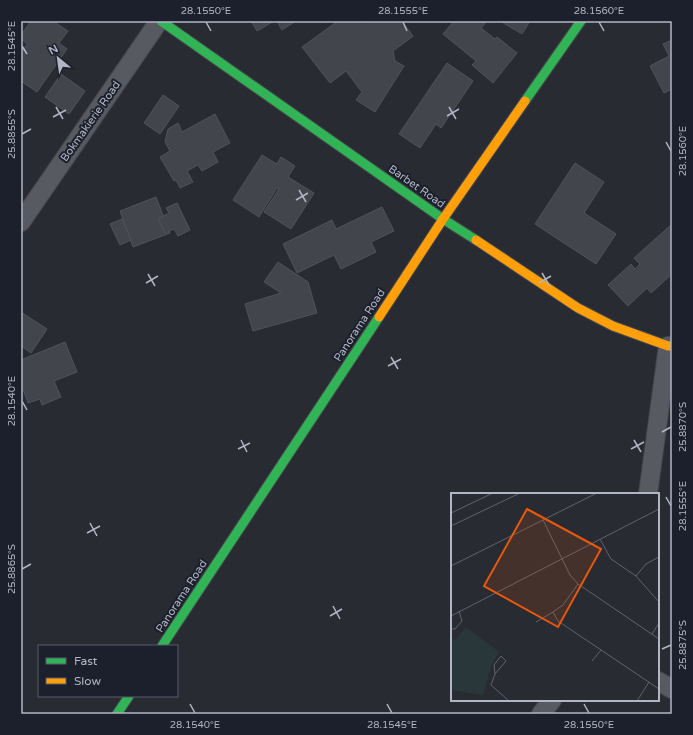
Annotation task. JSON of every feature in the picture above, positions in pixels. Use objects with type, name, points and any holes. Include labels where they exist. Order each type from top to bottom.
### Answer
[{"type":"street","name":"Barbet Road","points":[[160,21],[443,219],[578,308],[613,326],[670,346]]},
{"type":"street","name":"Bokmakierie Road","points":[[21,222],[160,21]]},
{"type":"street","name":"Panorama Road","points":[[163,645],[443,219],[581,21]]},
{"type":"street","points":[[648,493],[670,346]]},
{"type":"street","points":[[659,681],[672,689]]},
{"type":"street","points":[[117,714],[128,697]]},
{"type":"street","points":[[541,714],[551,701]]},
{"type":"building","points":[[31,21],[53,21],[68,31],[59,43],[67,49],[37,92],[21,81],[21,53],[27,44],[21,39],[21,35]]},
{"type":"building","points":[[251,21],[274,21],[257,31]]},
{"type":"building","points":[[277,21],[296,21],[282,30]]},
{"type":"building","points":[[338,21],[360,21],[362,23],[364,21],[402,21],[413,36],[393,51],[395,61],[404,66],[375,112],[356,100],[362,92],[346,71],[330,83],[302,47]]},
{"type":"building","points":[[454,21],[487,21],[481,28],[495,39],[497,37],[517,53],[493,83],[472,65],[476,61],[443,34]]},
{"type":"building","points":[[500,21],[530,21],[522,34]]},
{"type":"building","points":[[672,40],[672,89],[664,93],[650,66],[669,56],[663,44]]},
{"type":"building","points":[[447,63],[473,81],[441,128],[436,124],[420,148],[399,134]]},
{"type":"building","points":[[61,74],[85,91],[69,114],[45,97]]},
{"type":"building","points":[[163,95],[179,106],[160,134],[144,123]]},
{"type":"building","points":[[215,114],[230,143],[213,152],[218,162],[202,171],[198,165],[187,171],[193,182],[180,188],[176,180],[174,181],[160,157],[170,151],[165,142],[168,129],[178,123],[182,132]]},
{"type":"building","points":[[262,155],[277,164],[281,157],[295,166],[288,177],[314,193],[291,229],[264,212],[279,189],[277,188],[259,217],[233,200]]},
{"type":"building","points":[[575,163],[604,182],[584,213],[616,234],[596,264],[535,224]]},
{"type":"building","points":[[156,197],[170,233],[133,247],[120,211]]},
{"type":"building","points":[[177,203],[190,230],[178,236],[174,229],[165,233],[158,219],[169,213],[166,208]]},
{"type":"building","points":[[382,207],[394,231],[371,242],[376,252],[341,269],[334,255],[297,273],[283,244],[332,220],[336,229]]},
{"type":"building","points":[[122,219],[131,240],[120,245],[110,224]]},
{"type":"building","points":[[672,224],[672,274],[651,293],[647,288],[628,306],[608,285],[631,264],[635,269],[640,264],[634,258]]},
{"type":"building","points":[[278,262],[308,282],[317,313],[253,331],[245,304],[281,293],[264,282]]},
{"type":"building","points":[[21,312],[47,329],[31,353],[21,346]]},
{"type":"building","points":[[65,342],[77,372],[54,381],[61,397],[42,405],[40,399],[28,403],[23,389],[21,389],[21,360]]},
{"type":"traffic: fast","points":[[161,21],[443,219],[476,240]]},
{"type":"traffic: fast","points":[[525,101],[581,21]]},
{"type":"traffic: fast","points":[[163,645],[379,317]]},
{"type":"traffic: fast","points":[[117,714],[128,697]]},
{"type":"traffic: slow","points":[[379,317],[443,219],[525,101]]},
{"type":"traffic: slow","points":[[476,240],[578,308],[613,326],[668,346],[672,346]]}]
